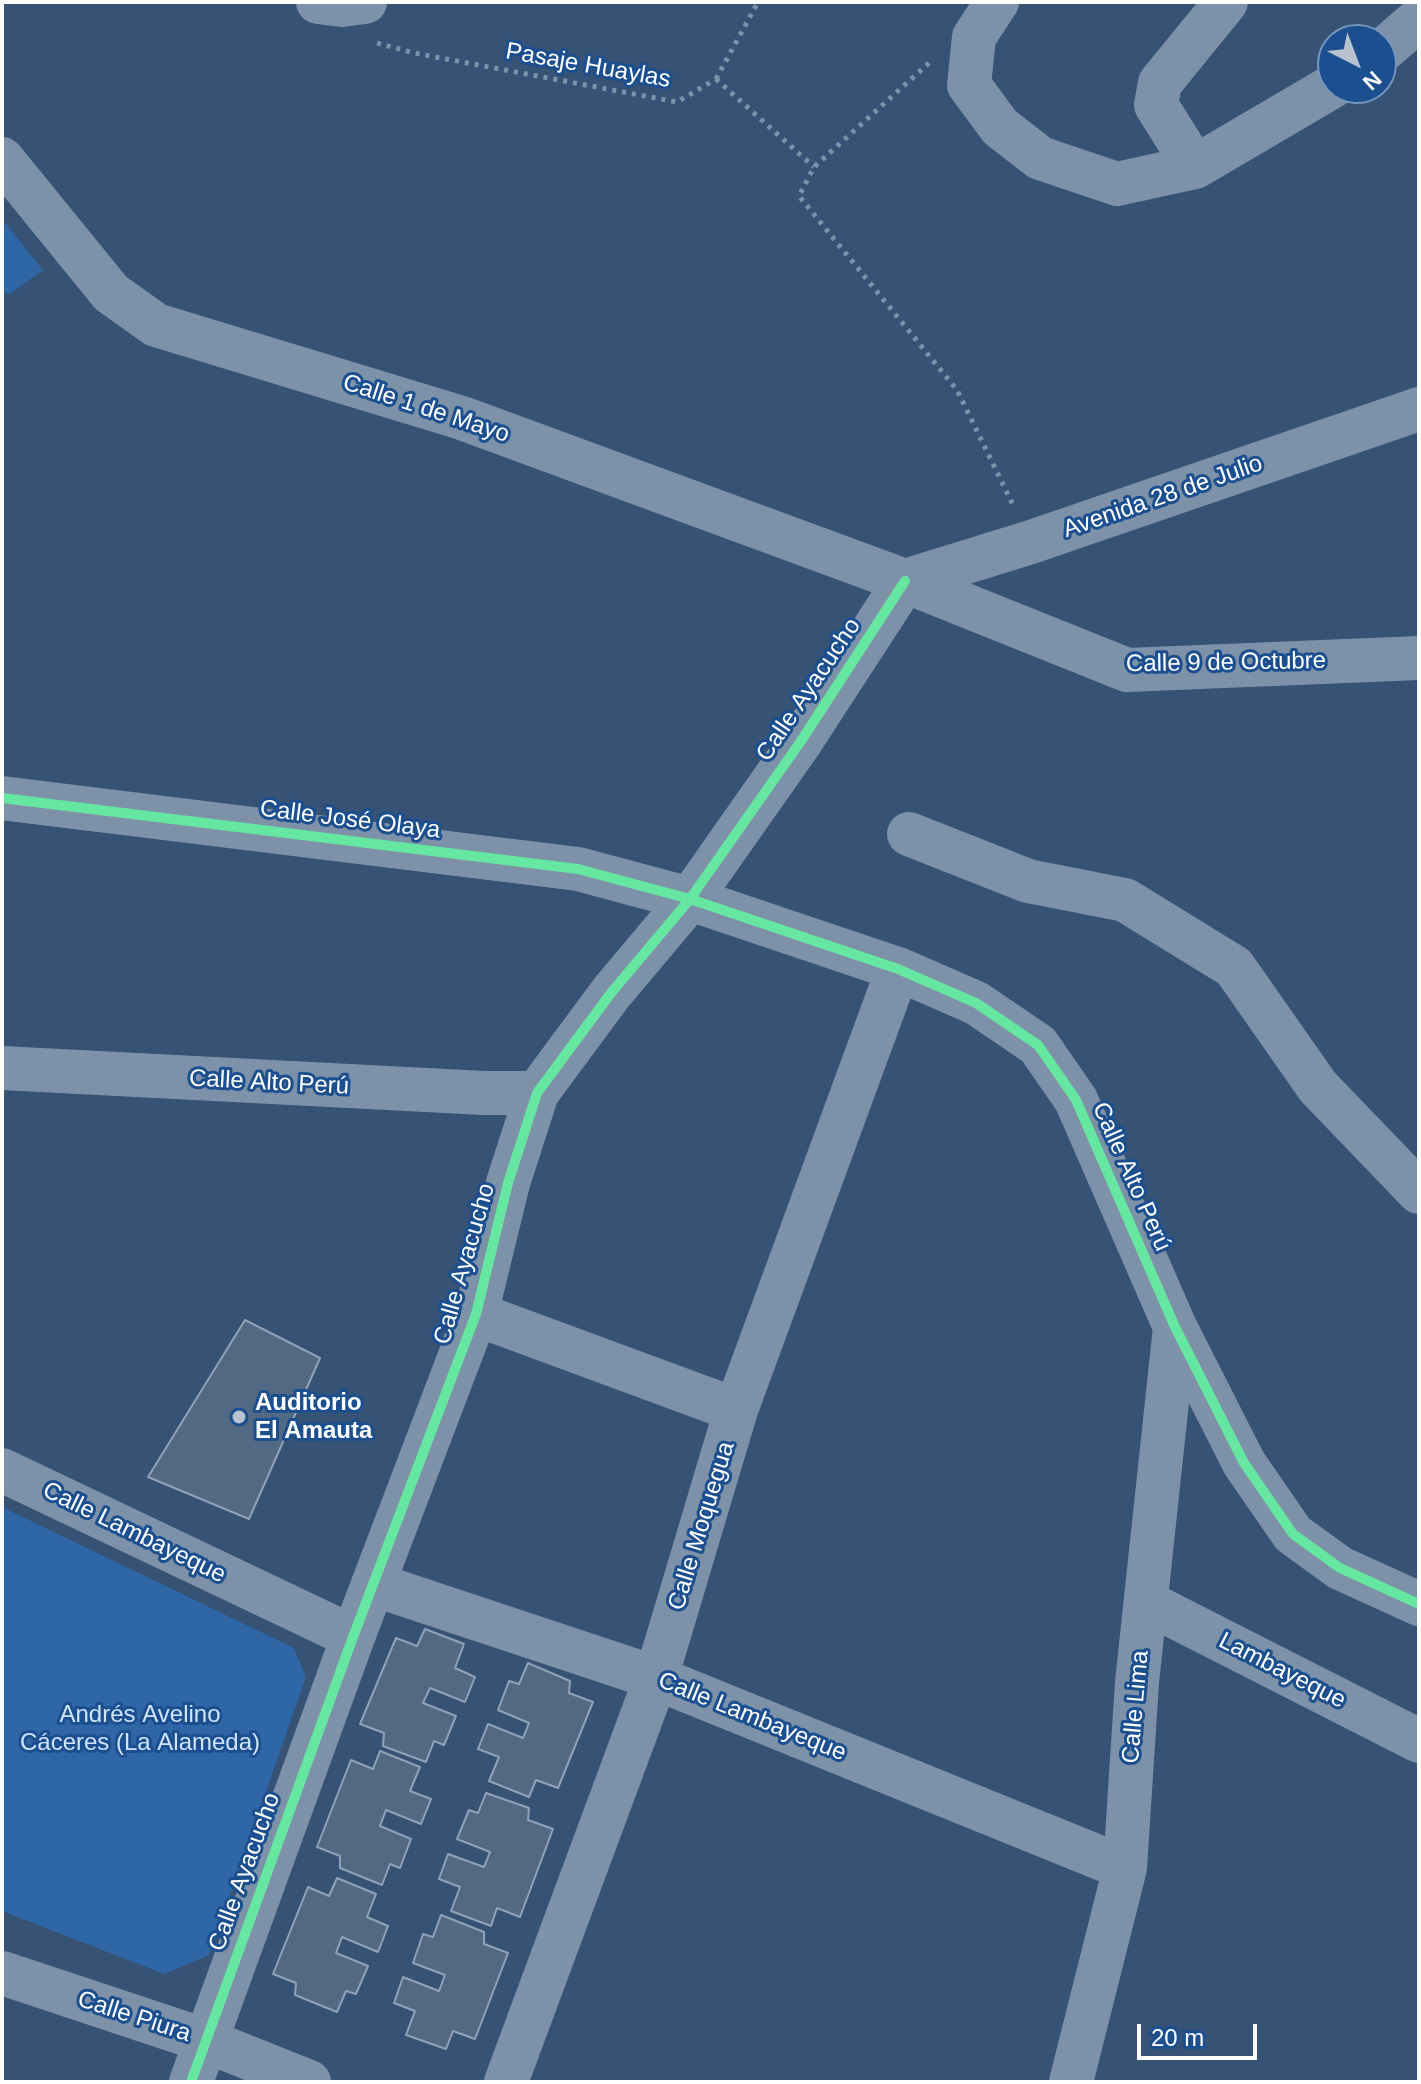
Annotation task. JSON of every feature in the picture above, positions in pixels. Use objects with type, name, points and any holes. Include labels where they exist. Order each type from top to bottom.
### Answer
[{"type":"street","points":[[318,2],[342,5],[365,2]]},
{"type":"street","points":[[1195,167],[1156,105],[1160,83],[1226,2]]},
{"type":"street","points":[[986,19],[969,85],[1000,127],[1040,158],[1117,184],[1195,167],[1317,95]]},
{"type":"street","points":[[1397,38],[1419,19]]},
{"type":"street","name":"Calle 1 de Mayo","points":[[2,159],[111,293],[156,325],[462,418],[905,581]]},
{"type":"street","name":"Avenida 28 de Julio","points":[[905,581],[1031,542],[1419,409]]},
{"type":"street","name":"Calle 9 de Octubre","points":[[905,581],[1127,670],[1419,658]]},
{"type":"street","name":"Calle Ayacucho","points":[[191,2082],[353,1637],[476,1314],[508,1183],[537,1093],[611,993],[690,899],[801,741],[905,581]]},
{"type":"street","name":"Calle José Olaya","points":[[2,798],[578,869],[690,899]]},
{"type":"street","points":[[909,834],[1028,881],[1125,900],[1234,967],[1318,1087],[1419,1192]]},
{"type":"street","name":"Calle Alto Perú","points":[[690,899],[898,969],[976,1003],[1038,1045],[1076,1100],[1175,1327],[1244,1463],[1293,1534],[1340,1568],[1419,1604]]},
{"type":"street","name":"Calle Moquegua","points":[[506,2082],[656,1678],[736,1410],[898,969]]},
{"type":"street","name":"Calle Alto Perú","points":[[2,1068],[484,1093],[537,1093]]},
{"type":"street","points":[[476,1314],[736,1410]]},
{"type":"street","name":"Calle Lima","points":[[1071,2082],[1125,1868],[1137,1682],[1175,1327]]},
{"type":"street","name":"Calle Lambayeque","points":[[2,1470],[353,1637]]},
{"type":"street","name":"Calle Lambayeque","points":[[373,1584],[656,1678],[1125,1868]]},
{"type":"street","name":"Lambayeque","points":[[1146,1602],[1419,1741]]},
{"type":"street","name":"Calle Piura","points":[[2,1973],[204,2040],[309,2082]]},
{"type":"path","points":[[758,2],[716,79],[814,167]]},
{"type":"path","points":[[986,19],[931,61],[814,167],[799,196],[957,390],[1031,542]]},
{"type":"green space","points":[[2,219],[43,270],[10,294],[2,291]]},
{"type":"green space","name":"Andrés Avelino Cáceres (La Alameda)","points":[[2,1507],[294,1648],[306,1677],[209,1955],[164,1974],[2,1911]]},
{"type":"building","name":"Auditorio El Amauta","points":[[245,1320],[320,1358],[249,1519],[148,1477]]},
{"type":"building","points":[[425,1629],[464,1644],[455,1668],[475,1677],[465,1702],[430,1688],[423,1703],[456,1716],[444,1745],[434,1741],[426,1762],[383,1746],[384,1733],[360,1724],[396,1638],[417,1646]]},
{"type":"building","points":[[528,1663],[570,1681],[569,1693],[593,1702],[558,1788],[536,1780],[529,1797],[489,1781],[499,1757],[478,1749],[488,1724],[523,1738],[529,1723],[498,1710],[509,1681],[519,1684]]},
{"type":"building","points":[[380,1751],[420,1767],[410,1791],[431,1799],[421,1824],[386,1810],[380,1826],[411,1839],[400,1868],[390,1864],[382,1885],[340,1868],[340,1856],[317,1847],[351,1760],[373,1769]]},
{"type":"building","points":[[486,1793],[529,1808],[528,1820],[553,1829],[520,1917],[497,1908],[491,1926],[451,1911],[460,1887],[439,1879],[448,1854],[484,1867],[490,1852],[457,1839],[469,1810],[478,1813]]},
{"type":"building","points":[[337,1878],[376,1894],[367,1917],[388,1926],[378,1952],[342,1937],[336,1953],[368,1966],[356,1994],[346,1991],[337,2012],[295,1995],[296,1983],[273,1974],[308,1887],[329,1896]]},
{"type":"building","points":[[441,1915],[484,1932],[484,1944],[508,1953],[475,2039],[453,2031],[446,2049],[406,2035],[415,2011],[394,2003],[403,1977],[439,1991],[445,1975],[413,1963],[423,1934],[433,1937]]},
{"type":"cycle path","points":[[191,2082],[353,1637],[476,1314],[508,1183],[537,1093],[611,993],[690,899],[801,741],[905,581]]},
{"type":"cycle path","points":[[2,798],[578,869],[690,899],[898,969],[976,1003],[1038,1045],[1076,1100],[1175,1327],[1244,1463],[1293,1534],[1340,1568],[1419,1604]]},
{"type":"place","name":"Auditorio El Amauta","points":[[239,1417]]}]
